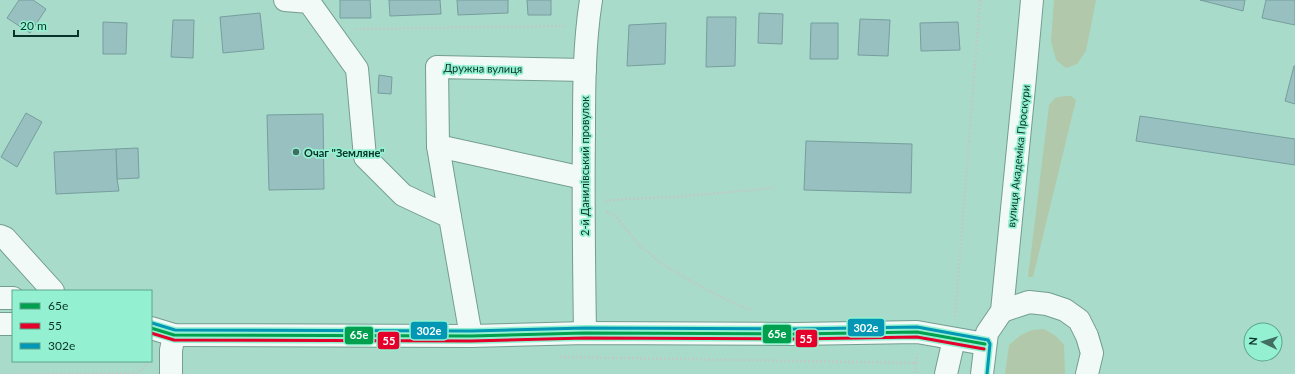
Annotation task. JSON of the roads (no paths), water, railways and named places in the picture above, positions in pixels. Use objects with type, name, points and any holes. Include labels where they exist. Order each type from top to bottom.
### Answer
[{"type":"street","points":[[285,0],[309,2],[357,69],[365,157],[403,195],[450,217]]},
{"type":"street","name":"2-й Данилівський провулок","points":[[585,333],[583,203],[584,70],[587,26],[591,0]]},
{"type":"street","name":"вулиця Академіка Проскури","points":[[982,374],[987,332],[1002,311],[1032,0]]},
{"type":"street","name":"Дружна вулиця","points":[[471,336],[438,146],[437,67],[584,70]]},
{"type":"street","points":[[438,146],[583,178]]},
{"type":"street","points":[[0,236],[5,238],[52,290]]},
{"type":"street","points":[[0,298],[12,298]]},
{"type":"street","points":[[1002,311],[1028,302],[1065,310],[1079,320],[1087,336],[1092,353],[1087,374]]},
{"type":"street","points":[[0,324],[12,324]]},
{"type":"street","points":[[152,328],[174,335],[471,336],[585,333],[796,334],[917,332],[985,344]]},
{"type":"street","points":[[170,374],[171,350],[174,335]]},
{"type":"street","points":[[946,374],[954,339]]},
{"type":"place","name":"Очаг \"Земляне\"","points":[[296,152]]}]
